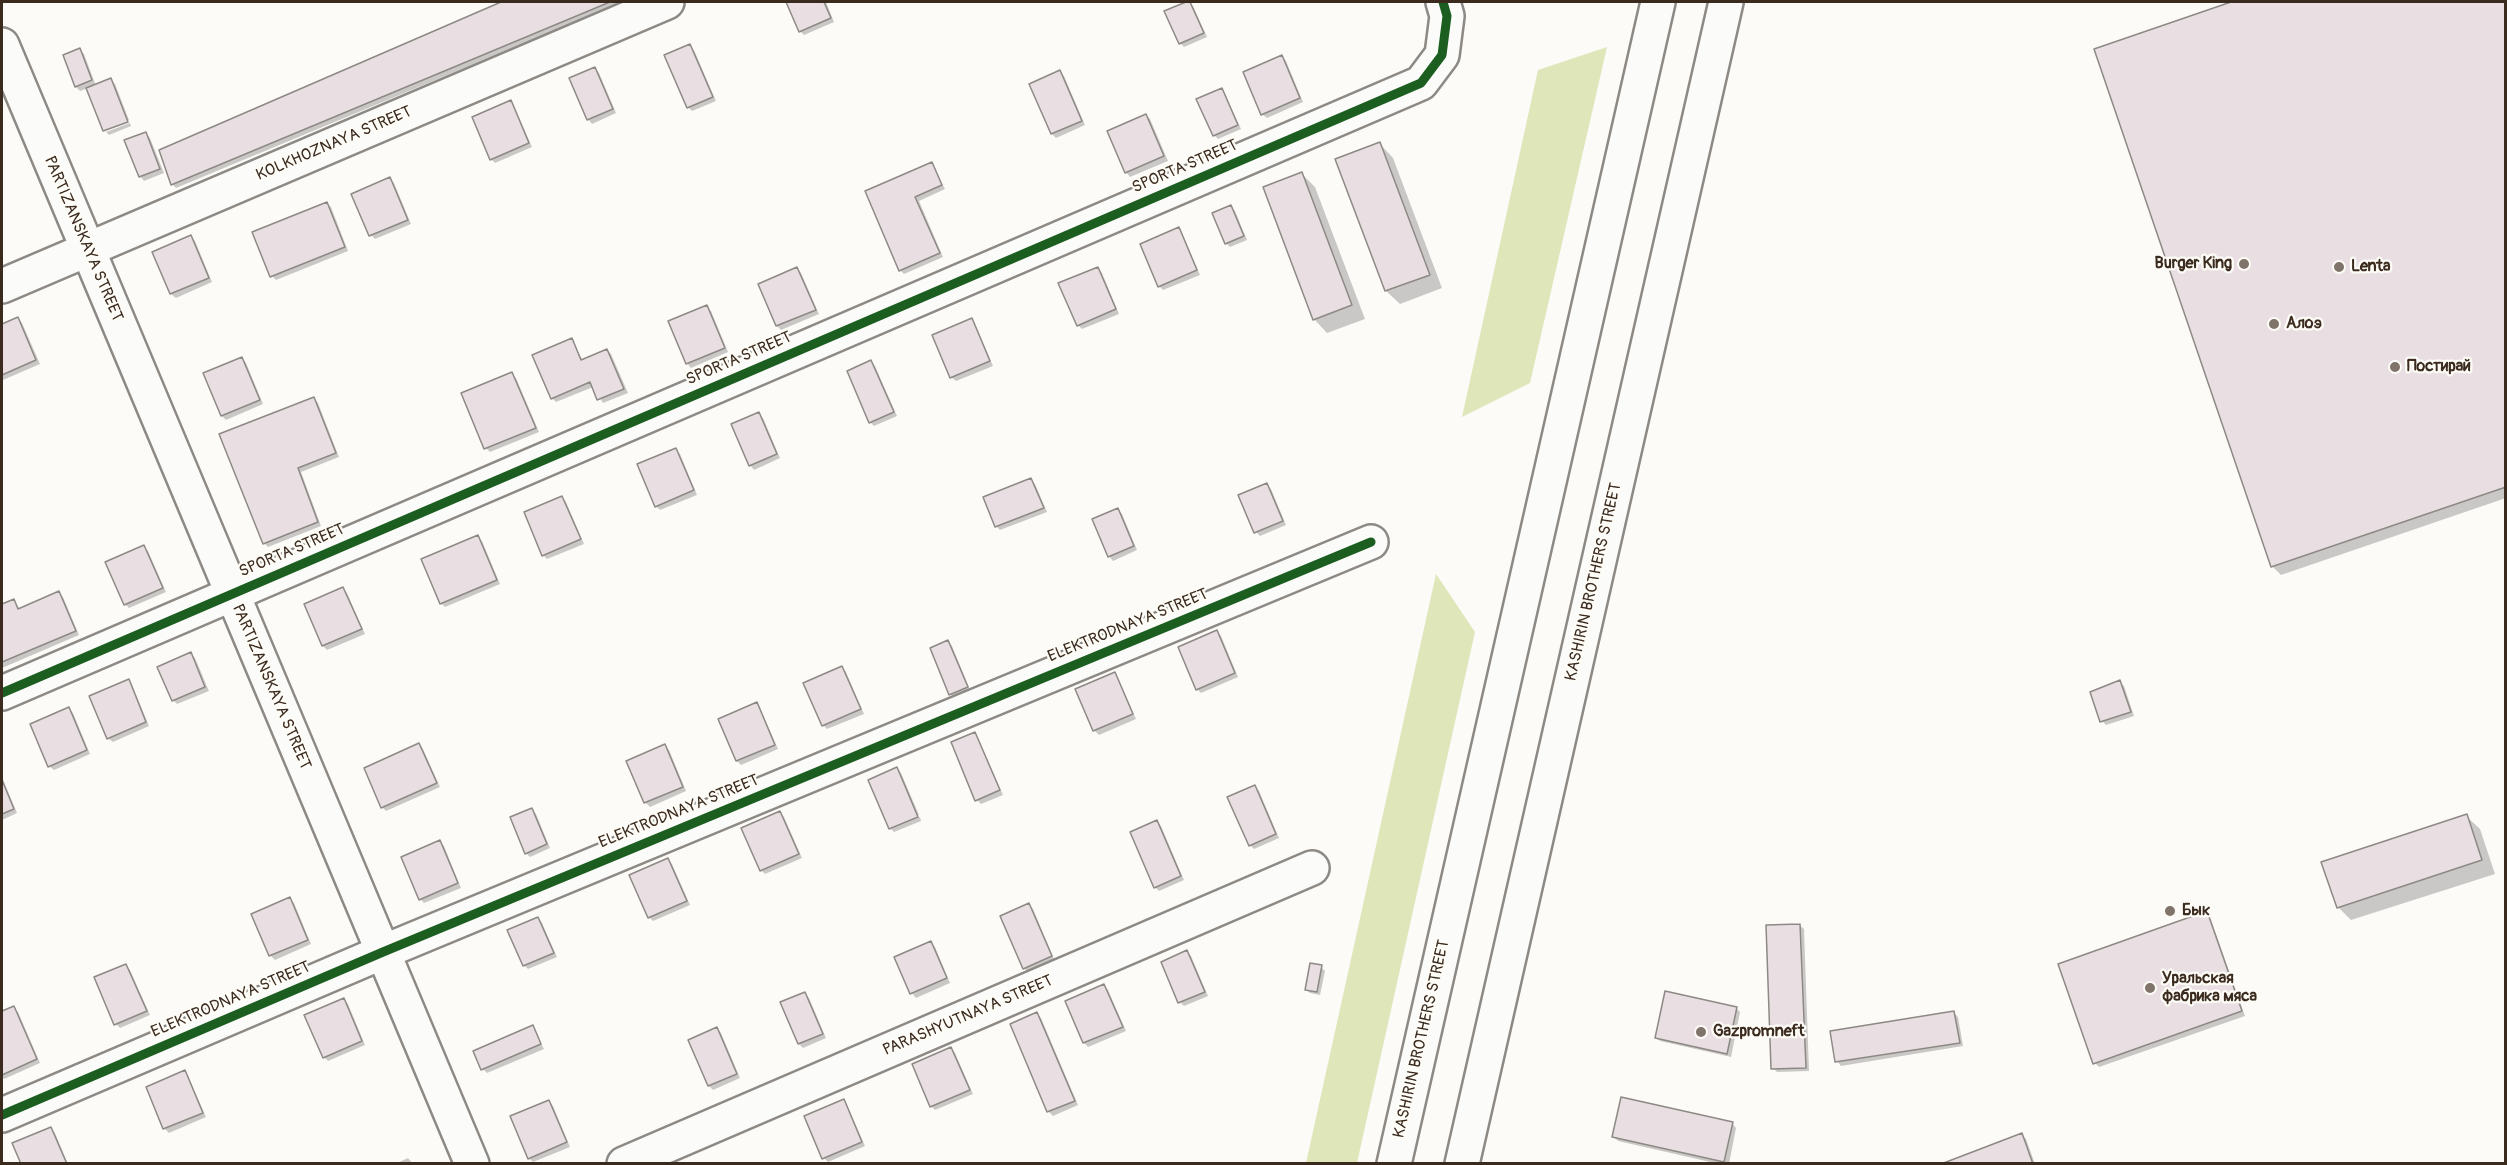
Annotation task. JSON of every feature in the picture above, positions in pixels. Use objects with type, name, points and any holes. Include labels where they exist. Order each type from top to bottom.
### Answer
[{"type":"street","name":"KOLKHOZNAYA STREET","points":[[2,286],[667,2]]},
{"type":"street","name":"KASHIRIN BROTHERS STREET","points":[[1394,1164],[1658,2]]},
{"type":"street","name":"KASHIRIN BROTHERS STREET","points":[[1462,1164],[1726,2]]},
{"type":"street","name":"SPORTA STREET","points":[[2,693],[1420,83],[1442,55],[1445,9]]},
{"type":"street","name":"PARTIZANSKAYA STREET","points":[[2,45],[472,1164]]},
{"type":"street","name":"ELEKTRODNAYA STREET","points":[[2,1115],[382,952],[1371,542]]},
{"type":"street","name":"PARASHYUTNAYA STREET","points":[[624,1164],[1312,868]]},
{"type":"green space","points":[[1607,47],[1530,383],[1462,417],[1538,70]]},
{"type":"green space","points":[[1436,574],[1475,632],[1357,1163],[1306,1163]]},
{"type":"building","points":[[501,2],[610,2],[171,185],[159,150]]},
{"type":"building","points":[[786,2],[824,2],[831,18],[799,32]]},
{"type":"building","points":[[1190,2],[1204,33],[1179,44],[1164,11]]},
{"type":"building","points":[[2231,2],[2506,2],[2506,487],[2271,567],[2094,49]]},
{"type":"building","points":[[690,44],[713,97],[687,108],[664,55]]},
{"type":"building","points":[[80,48],[92,80],[75,87],[63,55]]},
{"type":"building","points":[[1282,55],[1300,98],[1261,115],[1243,72]]},
{"type":"building","points":[[595,67],[613,109],[587,120],[569,78]]},
{"type":"building","points":[[1060,70],[1082,121],[1051,134],[1029,84]]},
{"type":"building","points":[[111,78],[128,122],[103,131],[86,88]]},
{"type":"building","points":[[1222,88],[1238,125],[1213,136],[1196,99]]},
{"type":"building","points":[[511,100],[529,143],[490,160],[472,117]]},
{"type":"building","points":[[1146,114],[1164,156],[1125,173],[1107,131]]},
{"type":"building","points":[[146,132],[160,169],[139,177],[124,140]]},
{"type":"building","points":[[1380,142],[1430,275],[1385,291],[1335,159]]},
{"type":"building","points":[[932,162],[942,185],[915,197],[940,253],[899,271],[865,191]]},
{"type":"building","points":[[1302,172],[1352,305],[1313,320],[1263,187]]},
{"type":"building","points":[[390,177],[408,220],[369,236],[351,194]]},
{"type":"building","points":[[327,202],[345,247],[270,277],[252,232]]},
{"type":"building","points":[[1231,205],[1244,236],[1225,244],[1212,213]]},
{"type":"building","points":[[1179,227],[1197,270],[1158,287],[1140,244]]},
{"type":"building","points":[[191,235],[209,278],[170,294],[152,252]]},
{"type":"building","points":[[797,267],[816,310],[776,326],[758,284]]},
{"type":"building","points":[[1098,267],[1116,309],[1077,326],[1058,283]]},
{"type":"building","points":[[707,305],[725,348],[686,364],[668,321]]},
{"type":"building","points":[[18,317],[36,360],[2,375],[2,324]]},
{"type":"building","points":[[972,318],[990,361],[950,378],[932,335]]},
{"type":"building","points":[[572,338],[581,360],[607,349],[624,389],[597,400],[590,382],[551,399],[532,355]]},
{"type":"building","points":[[242,357],[260,400],[221,416],[203,373]]},
{"type":"building","points":[[871,360],[894,412],[869,423],[847,371]]},
{"type":"building","points":[[512,372],[536,428],[484,449],[461,393]]},
{"type":"building","points":[[314,397],[336,453],[298,468],[318,522],[263,544],[219,434]]},
{"type":"building","points":[[759,412],[777,454],[749,466],[731,424]]},
{"type":"building","points":[[676,448],[694,490],[655,507],[637,464]]},
{"type":"building","points":[[1031,478],[1044,508],[995,527],[983,497]]},
{"type":"building","points":[[1267,483],[1283,521],[1254,533],[1238,495]]},
{"type":"building","points":[[562,496],[581,539],[542,556],[524,512]]},
{"type":"building","points":[[1118,508],[1134,546],[1108,557],[1092,519]]},
{"type":"building","points":[[478,535],[497,580],[440,604],[421,559]]},
{"type":"building","points":[[144,545],[163,588],[124,605],[105,562]]},
{"type":"building","points":[[343,587],[362,629],[322,646],[304,604]]},
{"type":"building","points":[[59,591],[76,631],[2,662],[2,604],[14,599],[18,609]]},
{"type":"building","points":[[1217,630],[1235,673],[1196,690],[1178,647]]},
{"type":"building","points":[[948,640],[968,687],[949,695],[930,648]]},
{"type":"building","points":[[191,652],[205,687],[172,701],[157,667]]},
{"type":"building","points":[[842,666],[861,709],[822,726],[803,683]]},
{"type":"building","points":[[1115,672],[1133,714],[1093,731],[1075,689]]},
{"type":"building","points":[[129,679],[146,722],[107,739],[89,696]]},
{"type":"building","points":[[2120,680],[2131,712],[2100,722],[2090,692]]},
{"type":"building","points":[[757,702],[775,745],[736,761],[718,719]]},
{"type":"building","points":[[69,707],[87,750],[48,767],[30,724]]},
{"type":"building","points":[[975,732],[1000,790],[975,801],[951,742]]},
{"type":"building","points":[[419,743],[437,783],[381,808],[364,768]]},
{"type":"building","points":[[665,744],[683,787],[644,803],[626,761]]},
{"type":"building","points":[[897,767],[918,817],[889,829],[868,780]]},
{"type":"building","points":[[2,780],[14,809],[2,814]]},
{"type":"building","points":[[1255,785],[1276,834],[1249,846],[1227,797]]},
{"type":"building","points":[[532,808],[547,844],[525,854],[510,817]]},
{"type":"building","points":[[780,811],[799,854],[760,871],[741,828]]},
{"type":"building","points":[[2467,814],[2482,860],[2337,908],[2321,862]]},
{"type":"building","points":[[1157,820],[1181,876],[1154,888],[1130,832]]},
{"type":"building","points":[[440,840],[458,883],[419,900],[401,857]]},
{"type":"building","points":[[668,858],[687,901],[648,918],[629,875]]},
{"type":"building","points":[[290,897],[308,940],[269,956],[251,914]]},
{"type":"building","points":[[1029,903],[1052,956],[1023,969],[1000,916]]},
{"type":"building","name":"Уральская фабрика мяса","points":[[2207,911],[2242,1011],[2093,1064],[2058,964]]},
{"type":"building","points":[[538,917],[554,953],[523,966],[507,930]]},
{"type":"building","points":[[1800,924],[1806,1068],[1771,1069],[1766,925]]},
{"type":"building","points":[[931,941],[947,978],[910,994],[894,957]]},
{"type":"building","points":[[1187,950],[1205,992],[1178,1003],[1161,962]]},
{"type":"building","points":[[1310,963],[1322,965],[1317,992],[1305,990]]},
{"type":"building","points":[[126,964],[147,1011],[114,1025],[94,977]]},
{"type":"building","points":[[1104,984],[1123,1027],[1083,1043],[1065,1001]]},
{"type":"building","points":[[1665,991],[1737,1007],[1727,1054],[1655,1038]]},
{"type":"building","points":[[805,992],[823,1034],[798,1044],[780,1002]]},
{"type":"building","points":[[344,998],[362,1041],[323,1058],[304,1015]]},
{"type":"building","points":[[14,1006],[37,1059],[2,1075],[2,1011]]},
{"type":"building","points":[[1954,1011],[1960,1043],[1835,1062],[1830,1031]]},
{"type":"building","points":[[1037,1012],[1075,1101],[1047,1112],[1010,1024]]},
{"type":"building","points":[[533,1025],[541,1044],[481,1070],[473,1051]]},
{"type":"building","points":[[717,1027],[737,1074],[708,1086],[688,1040]]},
{"type":"building","points":[[951,1047],[970,1090],[930,1107],[912,1064]]},
{"type":"building","points":[[185,1070],[203,1113],[163,1129],[146,1087]]},
{"type":"building","points":[[1621,1097],[1733,1122],[1724,1162],[1612,1137]]},
{"type":"building","points":[[844,1099],[862,1142],[822,1159],[804,1116]]},
{"type":"building","points":[[549,1100],[567,1142],[528,1159],[510,1116]]},
{"type":"building","points":[[51,1127],[67,1164],[21,1164],[12,1143]]},
{"type":"building","points":[[2022,1133],[2033,1164],[1941,1164]]},
{"type":"cycle path","points":[[2,693],[1421,83],[1442,55],[1447,16],[1443,2]]},
{"type":"cycle path","points":[[2,1115],[383,952],[1371,542]]},
{"type":"place","name":"Burger King","points":[[2244,264]]},
{"type":"place","name":"Lenta","points":[[2339,267]]},
{"type":"place","name":"Алоэ","points":[[2274,324]]},
{"type":"place","name":"Постирай","points":[[2395,367]]},
{"type":"place","name":"Бык","points":[[2170,911]]},
{"type":"place","name":"Уральская фабрика мяса","points":[[2150,988]]},
{"type":"place","name":"Gazpromneft","points":[[1701,1032]]}]
